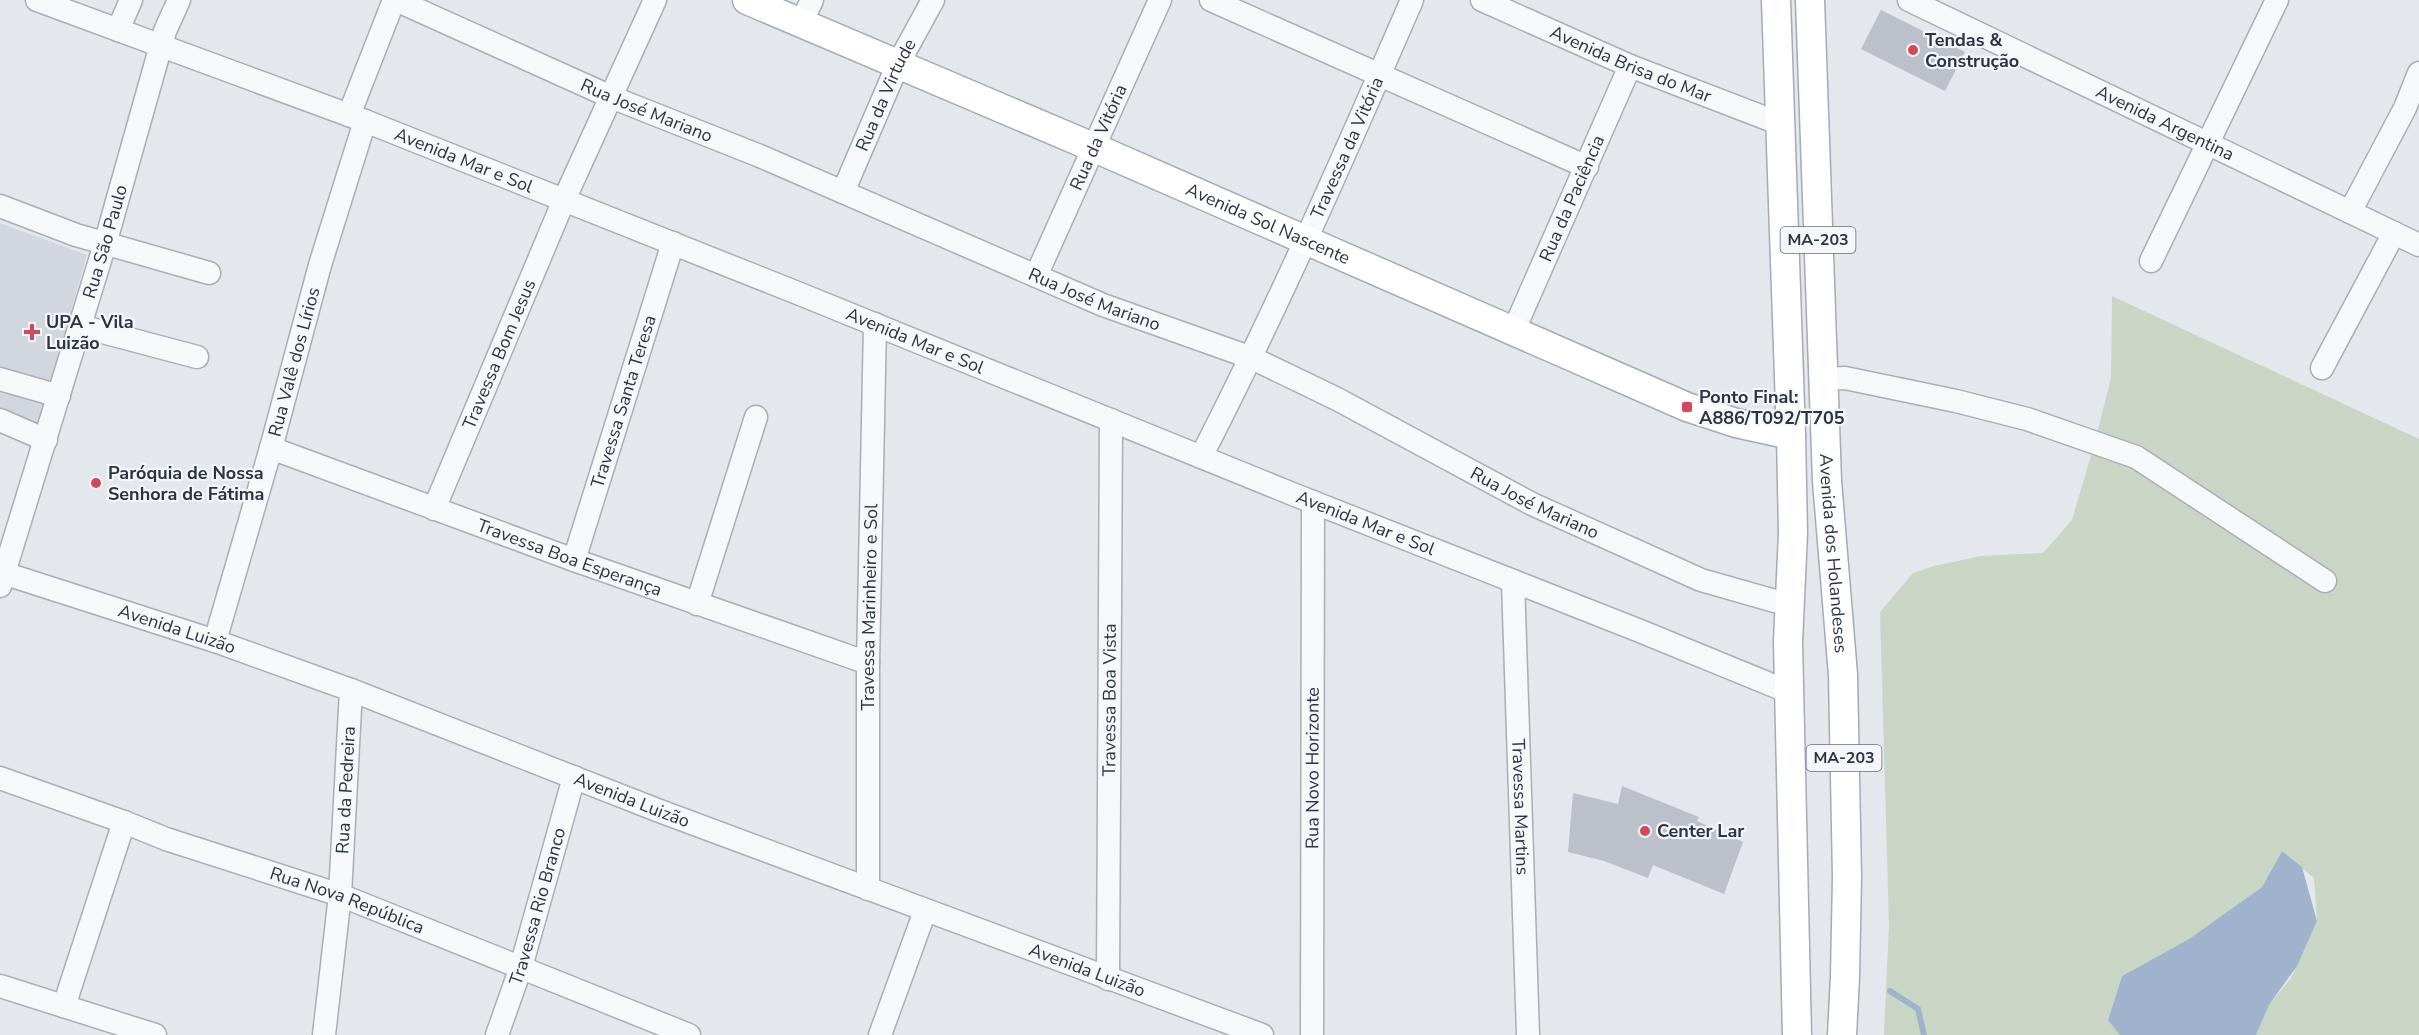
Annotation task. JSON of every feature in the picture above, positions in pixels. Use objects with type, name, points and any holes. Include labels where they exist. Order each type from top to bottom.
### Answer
[{"type":"main road","name":"Avenida Sol Nascente","points":[[747,0],[807,11],[898,64],[1687,407],[1736,423],[1791,435]]},
{"type":"main road","name":"Avenida dos Holandeses","points":[[1776,0],[1793,533],[1789,605],[1789,692],[1797,1035]]},
{"type":"main road","name":"Avenida dos Holandeses","points":[[1810,0],[1830,536],[1843,675],[1847,877],[1842,1035]]},
{"type":"street","name":"Avenida Mar e Sol","points":[[37,0],[357,118],[1789,692]]},
{"type":"street","points":[[118,30],[131,0]]},
{"type":"street","name":"Rua São Paulo","points":[[1,577],[46,440],[105,244],[165,31],[179,0]]},
{"type":"street","name":"Rua José Mariano","points":[[395,0],[611,97],[843,192],[1103,305],[1252,358],[1337,399],[1532,504],[1701,580],[1789,605]]},
{"type":"street","name":"Rua Valê dos Lírios","points":[[215,641],[271,448],[357,118],[395,0]]},
{"type":"street","name":"Travessa Bom Jesus","points":[[434,509],[564,200],[655,0]]},
{"type":"street","name":"Rua da Virtude","points":[[843,192],[898,64],[933,0]]},
{"type":"street","name":"Rua da Vitória","points":[[1036,276],[1160,0]]},
{"type":"street","points":[[1211,0],[1587,167]]},
{"type":"street","name":"Travessa da Vitória","points":[[1202,457],[1252,358],[1306,242],[1412,0]]},
{"type":"street","name":"Avenida Brisa do Mar","points":[[1482,0],[1630,66],[1780,124]]},
{"type":"street","name":"Avenida Argentina","points":[[1909,0],[2419,245]]},
{"type":"street","points":[[2151,261],[2277,0]]},
{"type":"street","name":"Rua da Paciência","points":[[1513,332],[1630,66]]},
{"type":"street","points":[[2350,212],[2405,108],[2419,73]]},
{"type":"street","points":[[0,206],[105,244],[209,273]]},
{"type":"street","points":[[2322,368],[2394,233]]},
{"type":"street","name":"Travessa Santa Teresa","points":[[574,560],[673,243]]},
{"type":"street","name":"Travessa Marinheiro e Sol","points":[[868,889],[868,663],[875,324]]},
{"type":"street","points":[[80,326],[196,357]]},
{"type":"street","points":[[1823,379],[1845,378],[2027,419],[2136,457],[2325,581]]},
{"type":"street","points":[[0,379],[59,396]]},
{"type":"street","points":[[697,604],[756,417]]},
{"type":"street","points":[[0,420],[46,440]]},
{"type":"street","name":"Travessa Boa Vista","points":[[1108,979],[1111,420]]},
{"type":"street","name":"Travessa Boa Esperança","points":[[271,448],[574,560],[868,663]]},
{"type":"street","name":"Rua Novo Horizonte","points":[[1312,1035],[1313,502]]},
{"type":"street","name":"Avenida Luizão","points":[[1,577],[215,641],[351,690],[925,911],[1262,1035]]},
{"type":"street","name":"Travessa Martins","points":[[1513,581],[1528,1035]]},
{"type":"street","name":"Rua da Pedreira","points":[[324,1035],[340,895],[351,690]]},
{"type":"street","name":"Travessa Rio Branco","points":[[497,1035],[521,967],[574,777]]},
{"type":"street","name":"Rua Nova República","points":[[0,778],[166,839],[340,895],[689,1035]]},
{"type":"street","points":[[64,1006],[124,822]]},
{"type":"street","points":[[880,1035],[925,911]]},
{"type":"street","points":[[0,986],[64,1006],[117,1029],[155,1035]]},
{"type":"shaded area","name":"UPA - Vila Luizão","points":[[0,223],[87,255],[38,426],[0,410]]},
{"type":"green space","points":[[2112,296],[2419,439],[2419,1035],[2256,1035],[2269,1005],[2291,978],[2317,920],[2314,878],[2282,851],[2262,887],[2189,939],[2122,976],[2108,1019],[2120,1035],[1884,1035],[1889,925],[1880,612],[1913,573],[1981,556],[2043,553],[2072,520],[2111,378]]},
{"type":"water","points":[[2282,851],[2302,867],[2317,921],[2297,966],[2269,1005],[2256,1035],[2120,1035],[2108,1020],[2122,976],[2189,939],[2262,887]]},
{"type":"building","name":"Tendas & Construção","points":[[1881,10],[1965,52],[1945,91],[1861,49]]},
{"type":"building","name":"Center Lar","points":[[1622,786],[1699,817],[1697,821],[1743,842],[1724,894],[1653,865],[1648,878],[1604,861],[1568,852],[1573,793],[1618,804]]},
{"type":"waterway","points":[[1890,991],[1918,1009],[1924,1035]]},
{"type":"place","name":"Tendas & Construção","points":[[1913,50]]},
{"type":"place","name":"UPA - Vila Luizão","points":[[32,332]]},
{"type":"place","name":"Ponto Final: A886/T092/T705","points":[[1687,407]]},
{"type":"place","name":"Paróquia de Nossa Senhora de Fátima","points":[[96,483]]},
{"type":"place","name":"Center Lar","points":[[1645,831]]}]
